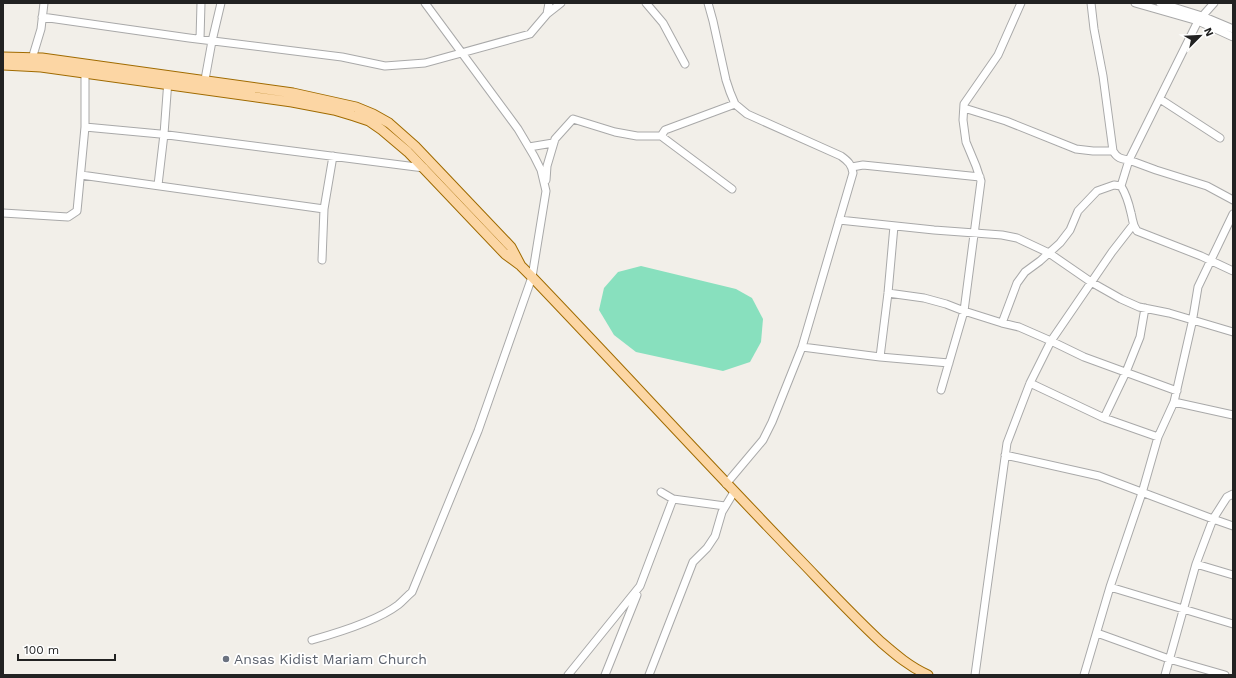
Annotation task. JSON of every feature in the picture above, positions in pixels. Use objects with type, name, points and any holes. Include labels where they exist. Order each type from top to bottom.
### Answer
[{"type":"main road","points":[[3,56],[31,62],[204,85],[292,102],[354,116],[368,121],[382,130],[408,152],[427,165],[505,254],[521,266],[532,277],[651,402],[726,484],[866,628],[901,660],[916,670],[928,675]]},
{"type":"main road","points":[[3,65],[31,62]]},
{"type":"street","points":[[31,62],[41,29],[44,3]]},
{"type":"street","points":[[200,3],[200,39]]},
{"type":"street","points":[[204,85],[221,3]]},
{"type":"street","points":[[425,3],[518,129],[541,170],[546,191]]},
{"type":"street","points":[[547,14],[549,3]]},
{"type":"street","points":[[42,17],[212,41],[342,57],[385,66],[425,63],[530,34],[547,14],[561,3]]},
{"type":"street","points":[[646,3],[663,23],[685,64]]},
{"type":"street","points":[[708,3],[726,80],[735,104],[747,114],[841,156],[848,161],[852,167],[853,173],[802,347],[772,422],[763,440],[726,484]]},
{"type":"street","points":[[941,390],[964,311],[981,181],[966,142],[963,120],[964,104],[998,54],[1021,3]]},
{"type":"street","points":[[1091,3],[1113,151],[1116,156],[1121,159],[1129,160],[1207,186],[1233,200]]},
{"type":"street","points":[[1135,3],[1200,19],[1233,29]]},
{"type":"street","points":[[1160,3],[1200,19],[1233,37]]},
{"type":"street","points":[[1121,186],[1129,160],[1200,19],[1214,3]]},
{"type":"street","points":[[3,213],[68,217],[77,211],[85,127],[86,69]]},
{"type":"street","points":[[158,185],[168,80]]},
{"type":"street","points":[[1160,99],[1220,138]]},
{"type":"street","points":[[661,136],[664,130],[735,104]]},
{"type":"street","points":[[964,108],[1006,121],[1076,149],[1113,151]]},
{"type":"street","points":[[312,640],[336,633],[380,616],[398,605],[412,592],[478,431],[532,277],[546,191],[547,166],[554,139],[573,119],[615,132],[637,136],[661,136],[732,189]]},
{"type":"street","points":[[85,127],[164,134],[333,156],[427,165]]},
{"type":"street","points":[[529,147],[553,143]]},
{"type":"street","points":[[322,260],[324,209],[333,156]]},
{"type":"street","points":[[852,167],[863,165],[980,177]]},
{"type":"street","points":[[81,175],[324,209]]},
{"type":"street","points":[[1002,323],[1017,283],[1025,272],[1060,243],[1070,230],[1078,211],[1097,191],[1114,185],[1121,186],[1125,192],[1132,224],[1137,231],[1155,237],[1233,271]]},
{"type":"street","points":[[1084,675],[1110,587],[1142,493],[1158,437],[1174,402],[1198,287],[1233,214]]},
{"type":"street","points":[[839,220],[974,234],[1002,235],[1017,238],[1049,253],[1091,282],[1121,299],[1139,307],[1169,313],[1233,332]]},
{"type":"street","points":[[975,675],[1007,443],[1030,383],[1051,341],[1132,224]]},
{"type":"street","points":[[880,357],[894,226]]},
{"type":"street","points":[[888,293],[924,298],[1018,327],[1084,357],[1177,391]]},
{"type":"street","points":[[1104,418],[1126,372],[1140,337],[1145,308]]},
{"type":"street","points":[[802,347],[880,357],[949,362]]},
{"type":"street","points":[[1030,383],[1104,418],[1158,437]]},
{"type":"street","points":[[1174,402],[1233,415]]},
{"type":"street","points":[[1005,456],[1099,476],[1233,526]]},
{"type":"street","points":[[660,492],[673,499],[725,506]]},
{"type":"street","points":[[649,675],[693,562],[707,548],[715,536],[722,512],[734,492]]},
{"type":"street","points":[[1165,675],[1196,564],[1213,519],[1227,497],[1233,494]]},
{"type":"street","points":[[605,675],[673,499]]},
{"type":"street","points":[[1196,564],[1233,574]]},
{"type":"street","points":[[568,675],[640,586]]},
{"type":"street","points":[[1110,587],[1233,624]]},
{"type":"street","points":[[1097,633],[1169,659],[1225,675]]},
{"type":"green space","points":[[641,266],[736,289],[752,298],[763,319],[761,342],[750,362],[723,371],[636,352],[614,335],[599,310],[604,288],[618,272]]},
{"type":"place","name":"Ansas Kidist Mariam Church","points":[[226,659]]}]
